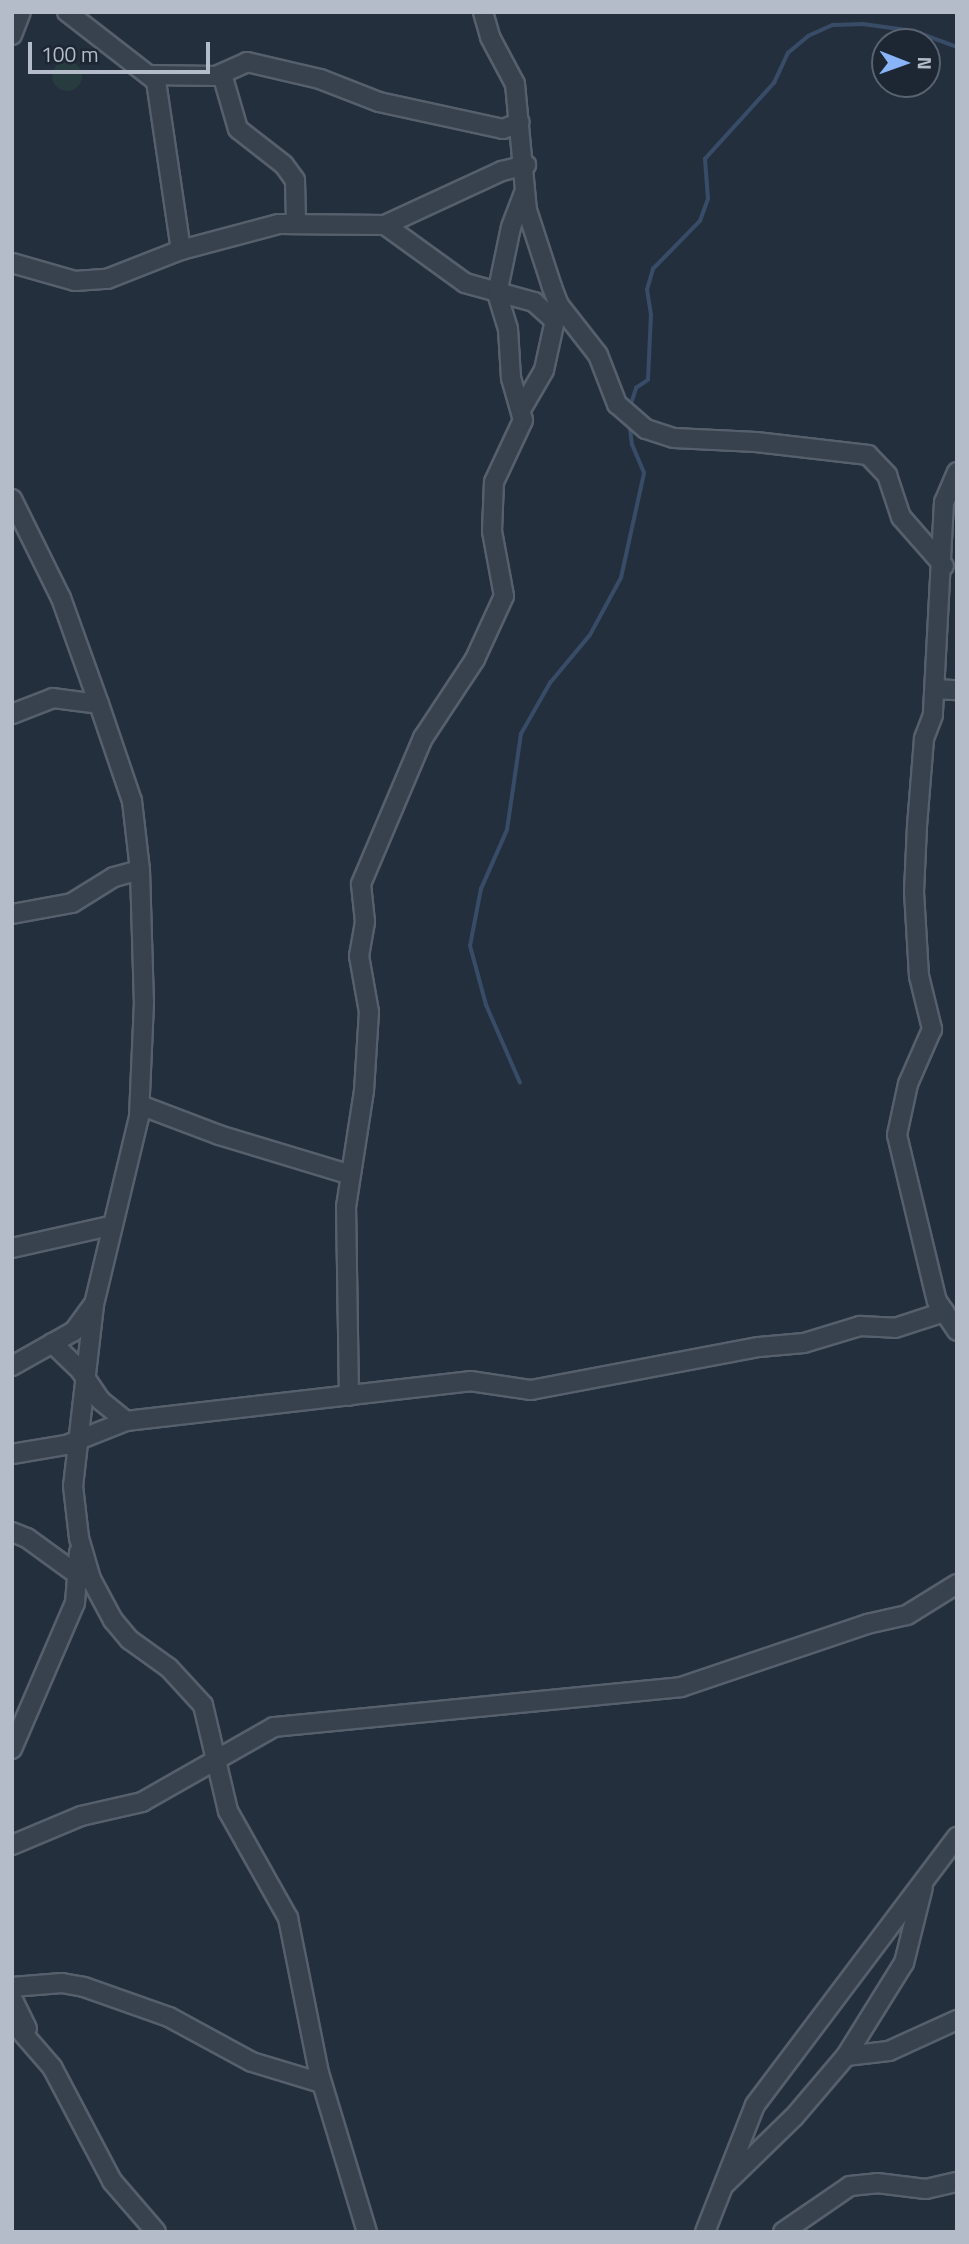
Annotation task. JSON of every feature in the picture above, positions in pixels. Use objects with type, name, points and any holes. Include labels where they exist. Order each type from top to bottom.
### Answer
[{"type":"street","points":[[12,35],[21,12]]},
{"type":"street","points":[[67,12],[156,81],[181,250]]},
{"type":"street","points":[[349,1396],[344,1279],[348,1174],[363,1098],[369,1012],[359,956],[365,922],[361,884],[422,738],[475,659],[504,596],[493,544],[492,504],[498,470],[521,431],[522,408],[511,378],[509,333],[497,294],[504,256],[525,191],[526,165],[515,84],[489,37],[483,12]]},
{"type":"street","points":[[150,75],[195,78],[222,74],[247,62],[281,67],[379,102],[503,129],[520,121]]},
{"type":"street","points":[[222,74],[239,129],[284,165],[295,180],[296,222]]},
{"type":"street","points":[[12,263],[57,278],[89,282],[136,271],[181,250],[296,222],[385,225],[502,172],[526,165]]},
{"type":"street","points":[[522,408],[544,370],[556,312],[525,191]]},
{"type":"street","points":[[385,225],[465,282],[497,294],[540,304],[556,312],[598,355],[617,404],[640,425],[655,434],[694,441],[756,442],[868,455],[887,475],[901,517],[944,566]]},
{"type":"street","points":[[957,472],[944,502],[944,566],[935,689],[921,766],[914,892],[919,976],[932,1029],[908,1084],[897,1135],[932,1282],[944,1312],[957,1331]]},
{"type":"street","points":[[12,499],[61,598],[132,801],[140,870],[144,1002],[140,1105],[110,1226],[94,1305],[77,1442],[73,1486],[79,1538],[75,1603],[12,1749]]},
{"type":"street","points":[[935,689],[957,690]]},
{"type":"street","points":[[12,714],[53,698],[99,704]]},
{"type":"street","points":[[12,914],[72,903],[114,877],[140,870]]},
{"type":"street","points":[[140,1105],[219,1135],[348,1174]]},
{"type":"street","points":[[12,1248],[110,1226]]},
{"type":"street","points":[[12,1366],[74,1331],[94,1305]]},
{"type":"street","points":[[12,1454],[77,1442],[126,1421],[470,1381],[531,1390],[759,1347],[804,1343],[860,1326],[895,1328],[944,1312]]},
{"type":"street","points":[[52,1343],[85,1378],[100,1400],[126,1421]]},
{"type":"street","points":[[12,1532],[78,1574],[99,1596],[130,1640],[169,1668],[203,1704],[218,1758],[228,1811],[288,1918],[321,2084],[367,2232]]},
{"type":"street","points":[[79,1538],[99,1596]]},
{"type":"street","points":[[12,1845],[81,1816],[142,1802],[274,1727],[301,1722],[485,1709],[709,1681],[810,1642],[907,1615],[957,1584]]},
{"type":"street","points":[[705,2232],[755,2105],[957,1837]]},
{"type":"street","points":[[722,2187],[794,2117],[846,2056],[904,1963],[923,1884]]},
{"type":"street","points":[[12,1987],[62,1983],[84,1987],[169,2017],[252,2062],[321,2084]]},
{"type":"street","points":[[12,1998],[31,2039]]},
{"type":"street","points":[[12,2021],[31,2039],[52,2067],[96,2158],[156,2232]]},
{"type":"street","points":[[846,2056],[889,2051],[957,2021]]},
{"type":"street","points":[[783,2232],[850,2186],[877,2183],[926,2189],[957,2182]]},
{"type":"green space","points":[[67,61],[78,65],[82,76],[78,87],[67,91],[56,87],[52,76],[56,65]]},
{"type":"waterway","points":[[630,407],[636,388],[648,380],[651,315],[647,290],[653,269],[700,221],[708,199],[705,159],[774,83],[788,53],[808,36],[833,25],[863,24],[914,31],[957,47]]},
{"type":"waterway","points":[[520,1083],[486,1005],[470,946],[481,889],[507,830],[521,734],[550,683],[590,635],[621,578],[644,473],[632,445],[629,422]]}]
